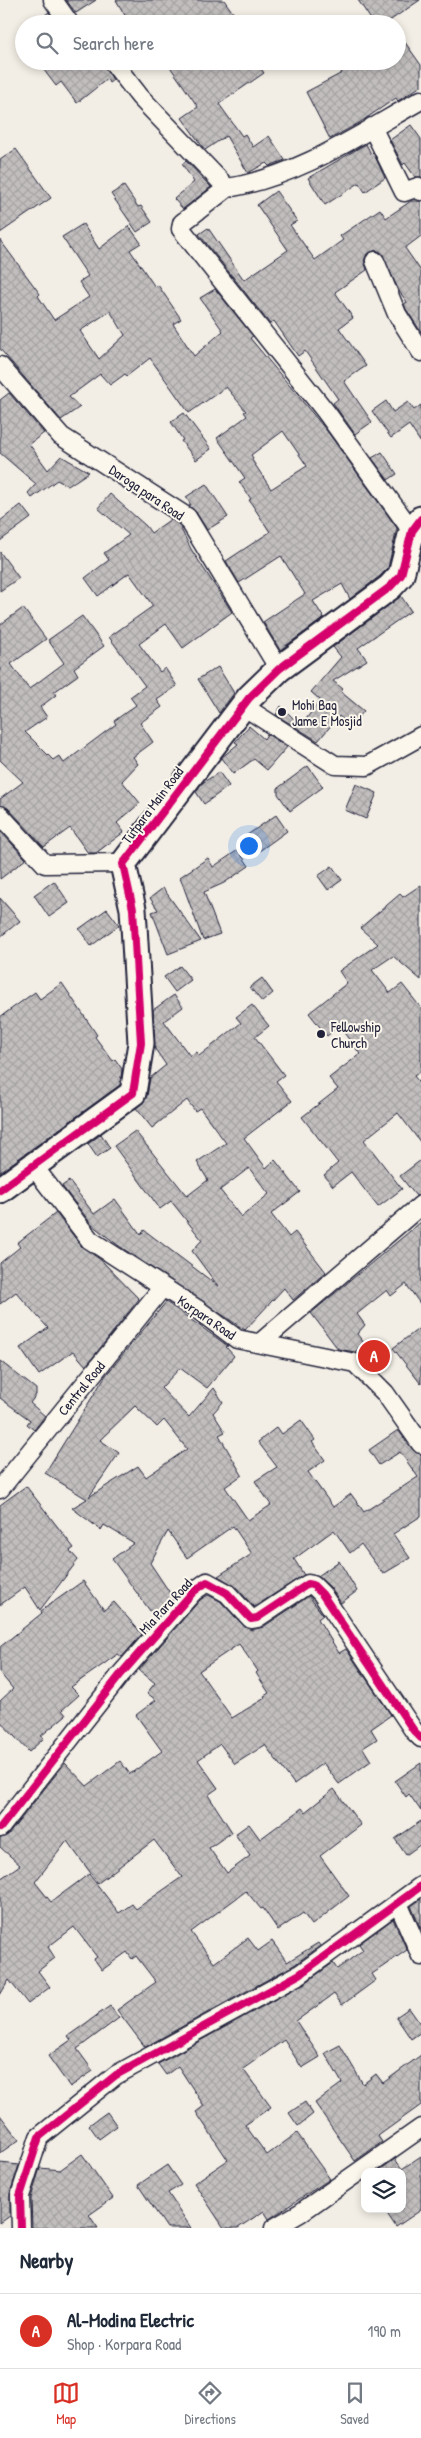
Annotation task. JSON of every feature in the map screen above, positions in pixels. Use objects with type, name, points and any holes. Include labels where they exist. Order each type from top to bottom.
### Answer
[{"type":"street","points":[[53,0],[64,15]]},
{"type":"street","points":[[119,70],[140,97],[227,188]]},
{"type":"street","points":[[417,525],[180,229],[182,223],[227,188],[254,184],[308,162],[421,100]]},
{"type":"street","points":[[372,127],[404,192],[418,187],[421,191]]},
{"type":"street","points":[[375,261],[397,314],[421,352]]},
{"type":"street","name":"Daroga para Road","points":[[0,366],[61,436],[187,517],[279,669]]},
{"type":"street","name":"Tutpara Main Road","points":[[0,1190],[134,1093],[141,1044],[133,909],[124,863],[243,706],[279,669],[390,586],[401,575],[417,525]]},
{"type":"street","points":[[243,706],[335,765],[367,766],[421,736]]},
{"type":"street","points":[[0,815],[45,864],[124,863]]},
{"type":"street","name":"Korpara Road","points":[[34,1167],[90,1240],[197,1310],[237,1339],[355,1363],[386,1393],[421,1444]]},
{"type":"street","points":[[260,1344],[421,1205]]},
{"type":"street","name":"Central Road","points":[[0,1489],[162,1288]]},
{"type":"street","name":"Mia Para Road","points":[[0,1828],[121,1674],[193,1592],[207,1582],[227,1593],[251,1619],[257,1618],[308,1584],[313,1585],[322,1594],[414,1731],[421,1738]]},
{"type":"street","points":[[21,2228],[20,2196],[40,2137],[116,2075],[300,1974],[421,1886]]},
{"type":"street","points":[[398,1903],[421,1956]]},
{"type":"street","points":[[274,2228],[421,2128]]},
{"type":"building","points":[[66,0],[96,0],[76,13]]},
{"type":"building","points":[[116,0],[224,0],[235,15],[125,15]]},
{"type":"building","points":[[358,0],[420,0],[398,15],[368,15]]},
{"type":"building","points":[[406,44],[421,65],[421,86],[398,101],[396,98],[359,123],[330,139],[306,92],[342,73],[340,70],[406,70]]},
{"type":"building","points":[[44,70],[107,70],[113,80],[109,83],[107,79],[77,103],[61,82],[56,86]]},
{"type":"building","points":[[172,70],[262,70],[264,73],[219,104],[242,136],[245,134],[253,147],[269,136],[285,160],[269,166],[266,163],[248,173],[226,136],[205,150],[182,118],[198,107]]},
{"type":"building","points":[[411,125],[421,139],[421,177],[415,177],[405,163],[403,165],[390,140]]},
{"type":"building","points":[[366,144],[371,154],[373,152],[385,178],[365,192],[359,183],[325,205],[308,178]]},
{"type":"building","points":[[16,149],[51,198],[0,233],[0,160]]},
{"type":"building","points":[[186,161],[211,187],[183,209],[174,199],[194,182],[182,164]]},
{"type":"building","points":[[124,186],[138,207],[141,206],[152,222],[137,232],[111,194]]},
{"type":"building","points":[[276,191],[297,221],[290,225],[315,260],[343,240],[340,236],[380,209],[386,218],[411,201],[421,201],[421,236],[405,248],[421,271],[421,332],[406,309],[404,304],[407,302],[399,291],[381,252],[376,250],[367,254],[364,260],[367,270],[335,292],[353,318],[339,328],[366,366],[344,381],[372,422],[355,434],[333,403],[338,399],[305,351],[298,356],[274,321],[270,324],[199,234],[208,228],[244,280],[288,250],[257,205]]},
{"type":"building","points":[[83,224],[99,249],[129,226],[141,243],[130,250],[155,287],[158,285],[181,319],[173,324],[194,356],[223,331],[200,298],[215,289],[253,336],[250,338],[327,431],[397,528],[388,568],[350,599],[342,584],[313,601],[324,618],[280,650],[263,622],[305,594],[281,556],[239,583],[226,561],[270,532],[239,482],[245,478],[217,438],[247,416],[244,412],[246,411],[226,387],[189,413],[150,358],[127,376],[125,374],[110,385],[100,374],[69,397],[80,407],[61,420],[0,349],[0,240],[40,294],[38,296],[54,320],[89,297],[79,282],[88,276],[62,237]],"holes":[[[110,311],[125,335],[99,359],[80,331]],[[283,431],[307,466],[271,489],[252,460],[251,455]]]},
{"type":"building","points":[[9,393],[44,433],[29,444],[48,470],[61,456],[89,472],[68,486],[57,480],[32,498],[28,493],[36,484],[0,453],[0,400]]},
{"type":"building","points":[[386,401],[393,412],[408,402],[414,410],[421,405],[421,443],[409,425],[391,438],[372,411]]},
{"type":"building","points":[[184,413],[211,449],[196,460],[181,441],[183,440],[171,422]]},
{"type":"building","points":[[382,452],[397,474],[388,480],[372,458]]},
{"type":"building","points":[[206,484],[228,517],[207,530],[196,512],[189,506],[191,505],[186,497]]},
{"type":"building","points":[[110,494],[146,526],[151,533],[171,519],[179,525],[191,549],[232,612],[183,648],[166,624],[139,644],[160,672],[165,668],[177,686],[157,700],[162,707],[140,723],[153,742],[133,757],[138,764],[122,781],[140,803],[117,823],[124,832],[96,853],[88,853],[70,828],[44,847],[8,808],[0,805],[0,799],[23,782],[0,760],[0,625],[23,608],[46,639],[11,664],[29,689],[64,663],[48,640],[82,616],[104,646],[74,668],[78,675],[54,692],[56,695],[40,707],[47,717],[25,732],[53,760],[59,756],[64,763],[116,724],[114,721],[136,705],[130,697],[145,686],[109,637],[153,606],[129,573],[98,596],[85,578],[109,560],[104,553],[129,535],[98,508]]},
{"type":"building","points":[[21,505],[31,518],[0,541],[0,521]]},
{"type":"building","points":[[0,552],[19,578],[0,591]]},
{"type":"building","points":[[401,596],[411,611],[358,648],[367,660],[333,681],[343,689],[341,692],[364,711],[351,726],[339,716],[318,741],[276,715],[281,706],[301,726],[320,700],[311,692],[341,657],[333,647]]},
{"type":"building","points":[[218,667],[234,693],[219,713],[198,679]]},
{"type":"building","points":[[249,726],[264,739],[267,734],[287,747],[267,770],[254,759],[233,774],[221,758],[238,744],[235,742]]},
{"type":"building","points":[[308,766],[323,787],[290,811],[278,794],[278,788]]},
{"type":"building","points":[[219,772],[229,786],[204,804],[196,792],[201,784]]},
{"type":"building","points":[[356,784],[377,793],[366,819],[345,810]]},
{"type":"building","points":[[276,815],[287,831],[251,857],[240,840]]},
{"type":"building","points":[[0,831],[26,859],[0,879]]},
{"type":"building","points":[[238,850],[249,866],[224,883],[204,892],[220,934],[203,940],[180,877],[208,858],[213,867]]},
{"type":"building","points":[[332,866],[342,880],[328,890],[318,876]]},
{"type":"building","points":[[54,881],[69,903],[49,917],[34,895]]},
{"type":"building","points":[[421,885],[421,980],[393,956],[372,970],[390,993],[402,984],[421,1008],[421,1071],[414,1076],[421,1085],[421,1143],[398,1113],[364,1140],[402,1189],[378,1207],[351,1172],[333,1186],[324,1175],[338,1163],[302,1117],[338,1089],[329,1078],[360,1054],[339,1026],[327,1036],[309,1013],[347,983],[339,971],[378,944],[360,928],[400,894],[403,897]]},
{"type":"building","points":[[163,888],[201,941],[168,954],[152,912],[158,910],[150,898]]},
{"type":"building","points":[[0,898],[20,921],[0,937]]},
{"type":"building","points":[[107,909],[119,925],[91,946],[79,929]]},
{"type":"building","points":[[180,966],[191,980],[175,992],[164,977]]},
{"type":"building","points":[[262,978],[273,993],[262,1002],[250,987]]},
{"type":"building","points":[[62,983],[97,1035],[95,1037],[113,1061],[115,1059],[122,1069],[120,1085],[0,1172],[0,1017],[35,992],[40,999]]},
{"type":"building","points":[[174,995],[183,1007],[164,1021],[190,1056],[196,1052],[199,1056],[241,1023],[236,1017],[252,1005],[269,1026],[255,1037],[284,1075],[276,1081],[292,1101],[244,1138],[266,1168],[275,1160],[300,1192],[271,1214],[289,1237],[295,1232],[326,1272],[293,1300],[284,1288],[245,1330],[119,1246],[92,1225],[62,1186],[69,1181],[94,1214],[115,1199],[141,1235],[144,1230],[218,1286],[192,1251],[202,1240],[171,1201],[160,1209],[114,1146],[135,1131],[187,1196],[208,1180],[197,1162],[226,1143],[200,1108],[195,1111],[187,1100],[152,1128],[136,1108],[147,1096],[150,1078],[166,1065],[155,1049],[153,1010]],"holes":[[[249,1168],[269,1194],[241,1217],[220,1190]]]},
{"type":"building","points":[[101,1134],[110,1148],[97,1157],[88,1144]]},
{"type":"building","points":[[421,1160],[421,1195],[416,1196],[400,1176]]},
{"type":"building","points":[[56,1213],[82,1247],[101,1260],[139,1299],[86,1366],[73,1351],[39,1375],[20,1348],[48,1328],[16,1292],[0,1304],[0,1263],[20,1247],[17,1243]]},
{"type":"building","points":[[421,1222],[421,1305],[406,1284],[391,1296],[387,1290],[357,1314],[365,1325],[357,1334],[365,1344],[355,1352],[338,1349],[311,1313]]},
{"type":"building","points":[[166,1302],[228,1346],[226,1347],[234,1356],[207,1388],[180,1368],[161,1388],[189,1417],[214,1388],[223,1402],[213,1413],[225,1432],[219,1435],[242,1475],[225,1487],[248,1520],[271,1505],[255,1481],[277,1467],[258,1442],[277,1427],[282,1434],[301,1420],[315,1440],[312,1442],[325,1460],[308,1472],[333,1507],[351,1494],[364,1512],[418,1477],[400,1452],[379,1465],[369,1450],[398,1430],[413,1450],[421,1454],[421,1516],[393,1534],[410,1558],[383,1574],[361,1544],[350,1553],[334,1530],[294,1559],[304,1575],[254,1607],[235,1586],[218,1576],[252,1554],[233,1526],[187,1558],[168,1531],[150,1563],[172,1596],[179,1591],[156,1619],[112,1559],[134,1543],[104,1525],[101,1530],[72,1508],[87,1499],[45,1473],[106,1375]],"holes":[[[135,1406],[157,1427],[164,1420],[187,1449],[146,1477],[138,1466],[89,1497],[119,1453],[100,1440]]]},
{"type":"building","points":[[421,1327],[421,1384],[393,1348]]},
{"type":"building","points":[[0,1361],[36,1389],[36,1395],[30,1403],[45,1416],[34,1430],[27,1424],[30,1420],[0,1398]]},
{"type":"building","points":[[26,1486],[74,1548],[70,1551],[78,1560],[40,1610],[25,1587],[0,1605],[0,1505]]},
{"type":"building","points":[[339,1561],[357,1591],[341,1603],[330,1587],[318,1576]]},
{"type":"building","points":[[83,1581],[104,1610],[114,1602],[142,1634],[122,1657],[118,1654],[71,1687],[79,1695],[62,1710],[66,1715],[41,1736],[44,1738],[29,1752],[0,1721],[0,1701],[13,1689],[0,1673],[0,1647],[42,1613],[41,1611]]},
{"type":"building","points":[[208,1595],[220,1601],[244,1626],[252,1630],[263,1627],[309,1596],[323,1615],[318,1619],[339,1653],[346,1649],[391,1715],[371,1729],[377,1739],[363,1748],[371,1761],[339,1784],[323,1763],[294,1784],[265,1745],[235,1764],[220,1744],[198,1760],[218,1788],[208,1795],[232,1832],[209,1848],[227,1873],[250,1856],[235,1834],[249,1824],[260,1839],[302,1808],[305,1812],[334,1789],[361,1825],[320,1856],[349,1896],[312,1925],[303,1913],[278,1930],[263,1908],[261,1909],[246,1891],[191,1932],[214,1963],[248,1938],[258,1951],[272,1941],[287,1962],[318,1943],[320,1946],[294,1965],[145,2047],[117,2010],[156,1982],[136,1956],[132,1959],[127,1952],[102,1970],[94,1959],[97,1957],[74,1927],[48,1947],[55,1958],[38,1971],[50,1987],[28,2004],[9,1980],[0,1995],[0,1879],[20,1865],[0,1847],[0,1838],[8,1835],[65,1763],[87,1786],[120,1761],[130,1774],[162,1751],[136,1715],[156,1700],[147,1693],[155,1683],[139,1670],[200,1600]],"holes":[[[239,1644],[258,1671],[256,1673],[269,1693],[264,1696],[265,1698],[232,1718],[199,1671]],[[154,1840],[182,1877],[136,1909],[132,1904],[119,1913],[89,1874],[51,1902],[35,1882],[67,1841],[98,1883]]]},
{"type":"building","points":[[421,1763],[421,1811],[409,1794],[406,1797],[395,1781]]},
{"type":"building","points":[[421,1821],[421,1844],[406,1855],[395,1839]]},
{"type":"building","points":[[421,1899],[421,1929],[411,1906]]},
{"type":"building","points":[[393,1919],[407,1950],[372,1974],[376,1980],[342,2005],[334,1994],[296,2021],[320,2057],[302,2068],[284,2040],[243,2069],[271,2107],[245,2125],[267,2155],[297,2133],[330,2179],[269,2219],[264,2211],[238,2228],[224,2228],[194,2183],[228,2160],[196,2112],[204,2106],[178,2066],[166,2075],[158,2064],[305,1983],[333,1963],[337,1969],[363,1950],[359,1944]]},
{"type":"building","points":[[110,2006],[119,2018],[77,2049],[93,2071],[70,2087],[48,2056],[71,2040],[68,2036]]},
{"type":"building","points":[[409,2008],[421,2025],[421,2032],[411,2039],[396,2017]]},
{"type":"building","points":[[340,2045],[363,2084],[376,2074],[383,2083],[421,2055],[421,2105],[378,2136],[382,2142],[355,2161],[315,2103],[342,2083],[325,2053]]},
{"type":"building","points":[[305,2102],[313,2114],[298,2126],[289,2113]]},
{"type":"building","points":[[107,2112],[117,2126],[99,2139],[89,2125]]},
{"type":"building","points":[[0,2115],[19,2140],[0,2153]]},
{"type":"building","points":[[82,2154],[113,2198],[89,2215],[98,2228],[32,2228],[31,2198],[40,2168],[60,2170]]},
{"type":"building","points":[[421,2156],[421,2210],[396,2227],[387,2213],[406,2213],[406,2168],[403,2168]]},
{"type":"building","points":[[395,2159],[401,2168],[383,2168]]},
{"type":"building","points":[[0,2163],[19,2165],[10,2193],[10,2216],[0,2223]]},
{"type":"building","points":[[167,2165],[181,2185],[168,2193],[191,2228],[167,2228],[138,2185]]},
{"type":"cycle path","points":[[0,1190],[133,1093],[141,1043],[133,909],[123,864],[249,698],[279,669],[390,587],[401,575],[412,531],[421,519]]},
{"type":"cycle path","points":[[0,1828],[121,1674],[193,1592],[207,1582],[227,1593],[251,1619],[257,1618],[308,1584],[313,1585],[322,1594],[414,1731],[421,1738]]},
{"type":"cycle path","points":[[21,2228],[20,2196],[39,2137],[116,2075],[300,1974],[421,1886]]},
{"type":"place","name":"Mohi Bag Jame E Mosjid","points":[[282,712]]},
{"type":"place","name":"Fellowship Church","points":[[321,1034]]},
{"type":"place","name":"Al-Modina Electric","points":[[374,1356]]}]
